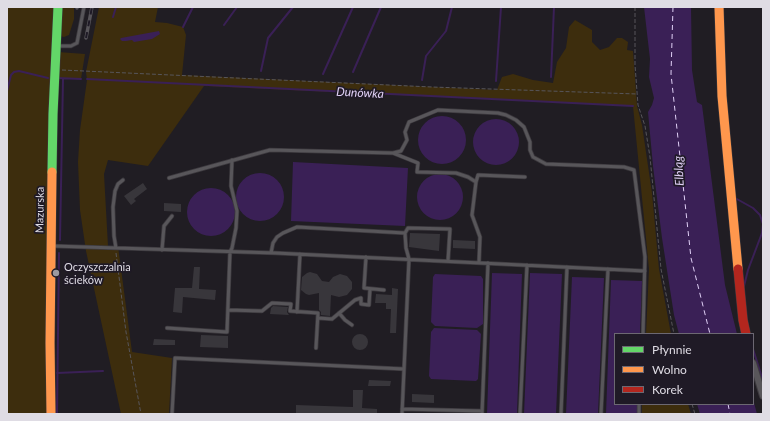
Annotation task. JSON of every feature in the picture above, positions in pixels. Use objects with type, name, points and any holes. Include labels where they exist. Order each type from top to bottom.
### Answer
[{"type":"main road","name":"Mazurska","points":[[51,414],[51,246],[54,69],[58,7]]},
{"type":"main road","points":[[719,7],[722,96],[743,320],[746,333]]},
{"type":"street","points":[[754,366],[763,396]]},
{"type":"lane","points":[[55,46],[71,46],[77,43],[84,7]]},
{"type":"lane","points":[[169,178],[270,150],[393,153],[401,151],[407,140],[405,132],[409,122],[438,110],[498,113],[506,115],[516,120],[524,127],[530,142],[532,158],[546,164],[624,167],[634,170],[645,271],[643,333]]},
{"type":"lane","points":[[393,153],[418,163],[417,172],[456,173],[468,177],[476,182]]},
{"type":"lane","points":[[167,328],[227,332],[230,252],[236,228],[236,211],[231,186],[232,160]]},
{"type":"lane","points":[[479,262],[480,237],[472,215],[478,175],[525,177]]},
{"type":"lane","points":[[116,248],[113,206],[115,191],[118,184],[123,180]]},
{"type":"lane","points":[[162,250],[164,226],[172,216]]},
{"type":"lane","points":[[271,253],[273,243],[277,237],[297,227],[406,233]]},
{"type":"lane","points":[[402,414],[409,259],[406,248],[406,233],[408,228],[450,229],[448,261]]},
{"type":"lane","points":[[51,246],[300,254],[645,271]]},
{"type":"lane","points":[[296,312],[300,254]]},
{"type":"lane","points":[[366,257],[364,288],[384,290]]},
{"type":"lane","points":[[402,409],[482,413],[488,263]]},
{"type":"lane","points":[[520,414],[527,265]]},
{"type":"lane","points":[[561,414],[567,267]]},
{"type":"lane","points":[[601,414],[608,269]]},
{"type":"lane","points":[[318,318],[332,319],[355,300],[362,298],[361,304],[369,305],[370,289]]},
{"type":"lane","points":[[228,310],[262,311],[272,303],[291,304],[290,311],[318,312],[316,348]]},
{"type":"lane","points":[[339,313],[352,325]]},
{"type":"lane","points":[[172,414],[175,358],[404,369]]},
{"type":"path","points":[[635,7],[634,65],[638,105],[645,126],[650,157],[661,269],[674,333]]},
{"type":"path","points":[[54,69],[432,87],[637,94]]},
{"type":"path","points":[[116,248],[126,332],[141,414]]},
{"type":"shaded area","points":[[7,7],[55,7],[48,414],[7,414]]},
{"type":"shaded area","points":[[61,7],[74,7],[74,19],[69,35],[64,37],[59,36]]},
{"type":"shaded area","points":[[99,7],[158,7],[155,22],[183,27],[186,35],[182,75],[497,90],[502,77],[513,74],[533,80],[553,83],[557,62],[566,48],[569,27],[575,20],[592,30],[592,42],[600,50],[609,47],[617,38],[622,38],[628,42],[627,50],[633,51],[637,106],[642,125],[652,193],[659,269],[671,333],[646,333],[649,269],[633,106],[204,86],[148,166],[108,160],[104,174],[108,246],[118,246],[132,352],[172,358],[169,414],[121,414],[86,251],[80,210],[78,162],[80,130],[87,80],[86,72]]},
{"type":"shaded area","points":[[58,52],[85,54],[81,79],[57,78]]},
{"type":"shaded area","points":[[642,405],[688,405],[691,414],[642,414]]},
{"type":"water","name":"Elbląg","points":[[644,7],[691,7],[692,70],[697,102],[702,105],[725,285],[737,333],[679,333],[674,315],[662,238],[653,166],[648,112],[654,98],[649,77],[650,59]]},
{"type":"water","points":[[159,31],[160,34],[152,39],[134,42],[132,40],[122,41],[120,39],[121,38]]},
{"type":"water","points":[[442,116],[451,118],[459,123],[464,131],[466,140],[464,149],[459,157],[451,162],[442,164],[433,162],[425,157],[420,149],[418,140],[420,131],[425,123],[433,118]]},
{"type":"water","points":[[491,119],[501,119],[513,125],[518,133],[518,151],[513,159],[505,164],[491,165],[483,162],[476,155],[473,147],[473,137],[476,129],[483,122]]},
{"type":"water","points":[[293,162],[408,168],[405,226],[291,221]]},
{"type":"water","points":[[260,173],[269,175],[277,180],[282,188],[284,197],[282,206],[277,214],[269,219],[260,221],[251,219],[243,214],[238,206],[236,197],[238,188],[243,180],[251,175]]},
{"type":"water","points":[[435,174],[445,174],[457,180],[462,188],[462,206],[457,214],[449,219],[435,220],[427,217],[420,210],[417,202],[417,192],[420,184],[427,177]]},
{"type":"water","points":[[211,188],[220,190],[228,195],[233,203],[235,212],[233,221],[228,229],[220,234],[211,236],[202,234],[194,229],[189,221],[187,212],[189,203],[194,195],[202,190]]},
{"type":"water","points":[[492,273],[522,274],[517,414],[487,414]]},
{"type":"water","points":[[530,273],[562,274],[556,414],[524,414]]},
{"type":"water","points":[[435,274],[481,276],[483,279],[483,324],[477,328],[435,326],[431,322],[433,277]]},
{"type":"water","points":[[572,277],[604,278],[598,414],[566,414]]},
{"type":"water","points":[[611,280],[642,281],[640,333],[614,333],[614,405],[637,405],[637,414],[606,414]]},
{"type":"water","points":[[434,328],[477,330],[481,334],[478,379],[476,381],[431,379],[429,376],[431,332]]},
{"type":"water","points":[[754,403],[757,414],[700,414],[697,405],[754,405]]},
{"type":"building","points":[[143,183],[147,189],[134,199],[136,201],[131,205],[124,196]]},
{"type":"building","points":[[164,203],[181,204],[181,212],[164,211]]},
{"type":"building","points":[[410,233],[440,234],[439,251],[409,247]]},
{"type":"building","points":[[453,240],[475,241],[475,249],[453,248]]},
{"type":"building","points":[[194,267],[200,267],[199,289],[216,290],[215,300],[183,297],[182,313],[173,312],[175,288],[192,288]]},
{"type":"building","points":[[310,272],[317,274],[322,281],[329,282],[333,277],[340,274],[347,276],[352,282],[352,289],[347,295],[339,297],[331,295],[330,316],[321,315],[319,310],[319,293],[309,295],[301,290],[302,277]]},
{"type":"building","points":[[392,288],[398,289],[396,333],[390,333],[391,309],[386,309],[386,303],[375,303],[376,294],[392,295]]},
{"type":"building","points":[[273,306],[288,307],[287,312],[289,315],[270,314]]},
{"type":"building","points":[[357,334],[363,334],[368,339],[366,348],[363,350],[357,350],[352,345],[352,339]]},
{"type":"building","points":[[201,335],[228,336],[228,348],[200,347]]},
{"type":"building","points":[[154,339],[175,340],[175,345],[153,345]]},
{"type":"building","points":[[369,380],[391,381],[390,386],[368,386]]},
{"type":"building","points":[[353,390],[363,390],[362,408],[377,409],[377,414],[296,414],[296,405],[353,407]]},
{"type":"building","points":[[412,394],[434,395],[434,403],[412,402]]},
{"type":"waterway","points":[[113,17],[116,7]]},
{"type":"waterway","points":[[183,27],[193,7]]},
{"type":"waterway","points":[[224,25],[237,7]]},
{"type":"waterway","points":[[261,71],[268,38],[293,7]]},
{"type":"waterway","points":[[323,74],[353,7]]},
{"type":"waterway","points":[[353,72],[381,7]]},
{"type":"waterway","points":[[422,80],[426,56],[446,31],[452,7]]},
{"type":"waterway","points":[[496,81],[501,7]]},
{"type":"waterway","points":[[551,77],[554,7]]},
{"type":"waterway","name":"Dunówka","points":[[7,91],[11,75],[14,72],[19,71],[48,78]]},
{"type":"waterway","name":"Dunówka","points":[[57,78],[81,79]]},
{"type":"waterway","points":[[60,240],[63,79]]},
{"type":"waterway","name":"Dunówka","points":[[87,79],[633,106]]},
{"type":"waterway","points":[[735,198],[753,208],[760,215],[763,224],[762,233],[748,270],[744,286]]},
{"type":"waterway","points":[[57,414],[59,253]]},
{"type":"waterway","points":[[754,352],[763,381]]},
{"type":"waterway","points":[[57,373],[103,371]]},
{"type":"ferry route","points":[[673,7],[671,74],[691,258],[710,333]]},
{"type":"ferry route","points":[[728,405],[730,414]]},
{"type":"railway","points":[[86,38],[92,7]]},
{"type":"traffic: fast","points":[[52,172],[58,7]]},
{"type":"traffic: slow","points":[[719,7],[722,96],[738,269]]},
{"type":"traffic: slow","points":[[51,414],[50,343],[52,172]]},
{"type":"traffic: jam","points":[[738,269],[746,333]]},
{"type":"place","name":"Oczyszczalnia ścieków","points":[[56,273]]}]
